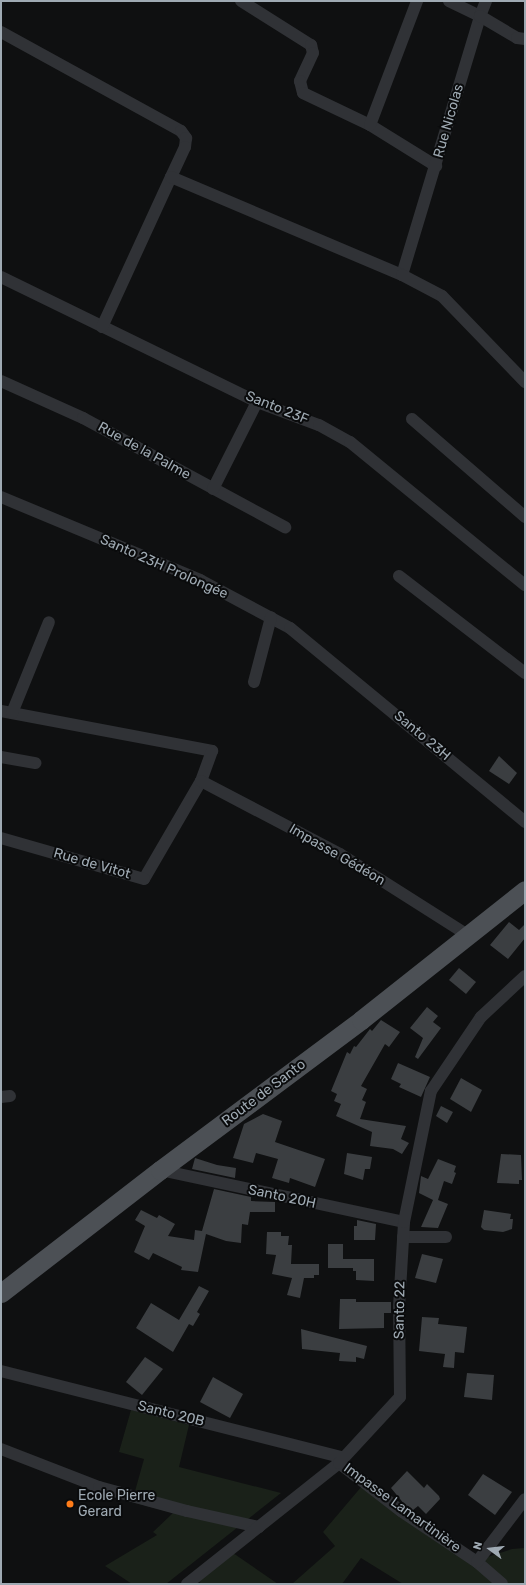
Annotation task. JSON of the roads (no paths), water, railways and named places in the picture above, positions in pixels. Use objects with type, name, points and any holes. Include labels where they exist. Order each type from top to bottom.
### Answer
[{"type":"main road","name":"Route de Santo","points":[[1,1293],[160,1170],[361,1020],[469,936],[525,890]]},
{"type":"street","points":[[241,1],[311,45],[313,53],[300,81],[303,93],[370,125],[436,166]]},
{"type":"street","points":[[370,125],[417,1]]},
{"type":"street","points":[[449,1],[480,16],[517,38],[525,39]]},
{"type":"street","name":"Rue Nicolas","points":[[402,275],[480,16],[486,1]]},
{"type":"street","points":[[1,32],[181,131],[186,138],[185,147],[102,327]]},
{"type":"street","points":[[171,177],[402,275],[442,296],[525,382]]},
{"type":"street","name":"Santo 23F","points":[[1,277],[257,402],[319,425],[350,442],[525,585]]},
{"type":"street","name":"Rue de la Palme","points":[[1,381],[84,418],[285,527]]},
{"type":"street","points":[[213,489],[257,402]]},
{"type":"street","points":[[412,419],[525,517]]},
{"type":"street","name":"Santo 23H Prolongée","points":[[1,497],[200,580],[290,628],[320,651]]},
{"type":"street","points":[[399,576],[525,673]]},
{"type":"street","points":[[254,682],[271,617]]},
{"type":"street","points":[[49,622],[7,712],[212,751],[201,781]]},
{"type":"street","name":"Santo 23H","points":[[320,651],[525,822]]},
{"type":"street","points":[[1,756],[35,763]]},
{"type":"street","name":"Rue de Vitot","points":[[1,838],[144,879],[201,781]]},
{"type":"street","name":"Impasse Gédéon","points":[[201,781],[340,854],[469,936]]},
{"type":"street","name":"Santo 22","points":[[187,1584],[259,1528],[340,1460],[400,1397],[399,1307],[404,1222],[431,1091],[481,1017],[525,976]]},
{"type":"street","name":"Santo 20H","points":[[160,1170],[404,1222]]},
{"type":"street","points":[[403,1237],[446,1237]]},
{"type":"street","name":"Santo 20B","points":[[1,1371],[340,1460]]},
{"type":"street","points":[[1,1449],[99,1487],[187,1512],[259,1528]]},
{"type":"street","name":"Impasse Lamartinière","points":[[340,1460],[401,1511],[477,1562],[502,1584]]},
{"type":"street","points":[[477,1562],[525,1499]]},
{"type":"place","name":"Ecole Pierre Gerard","points":[[70,1504]]}]
